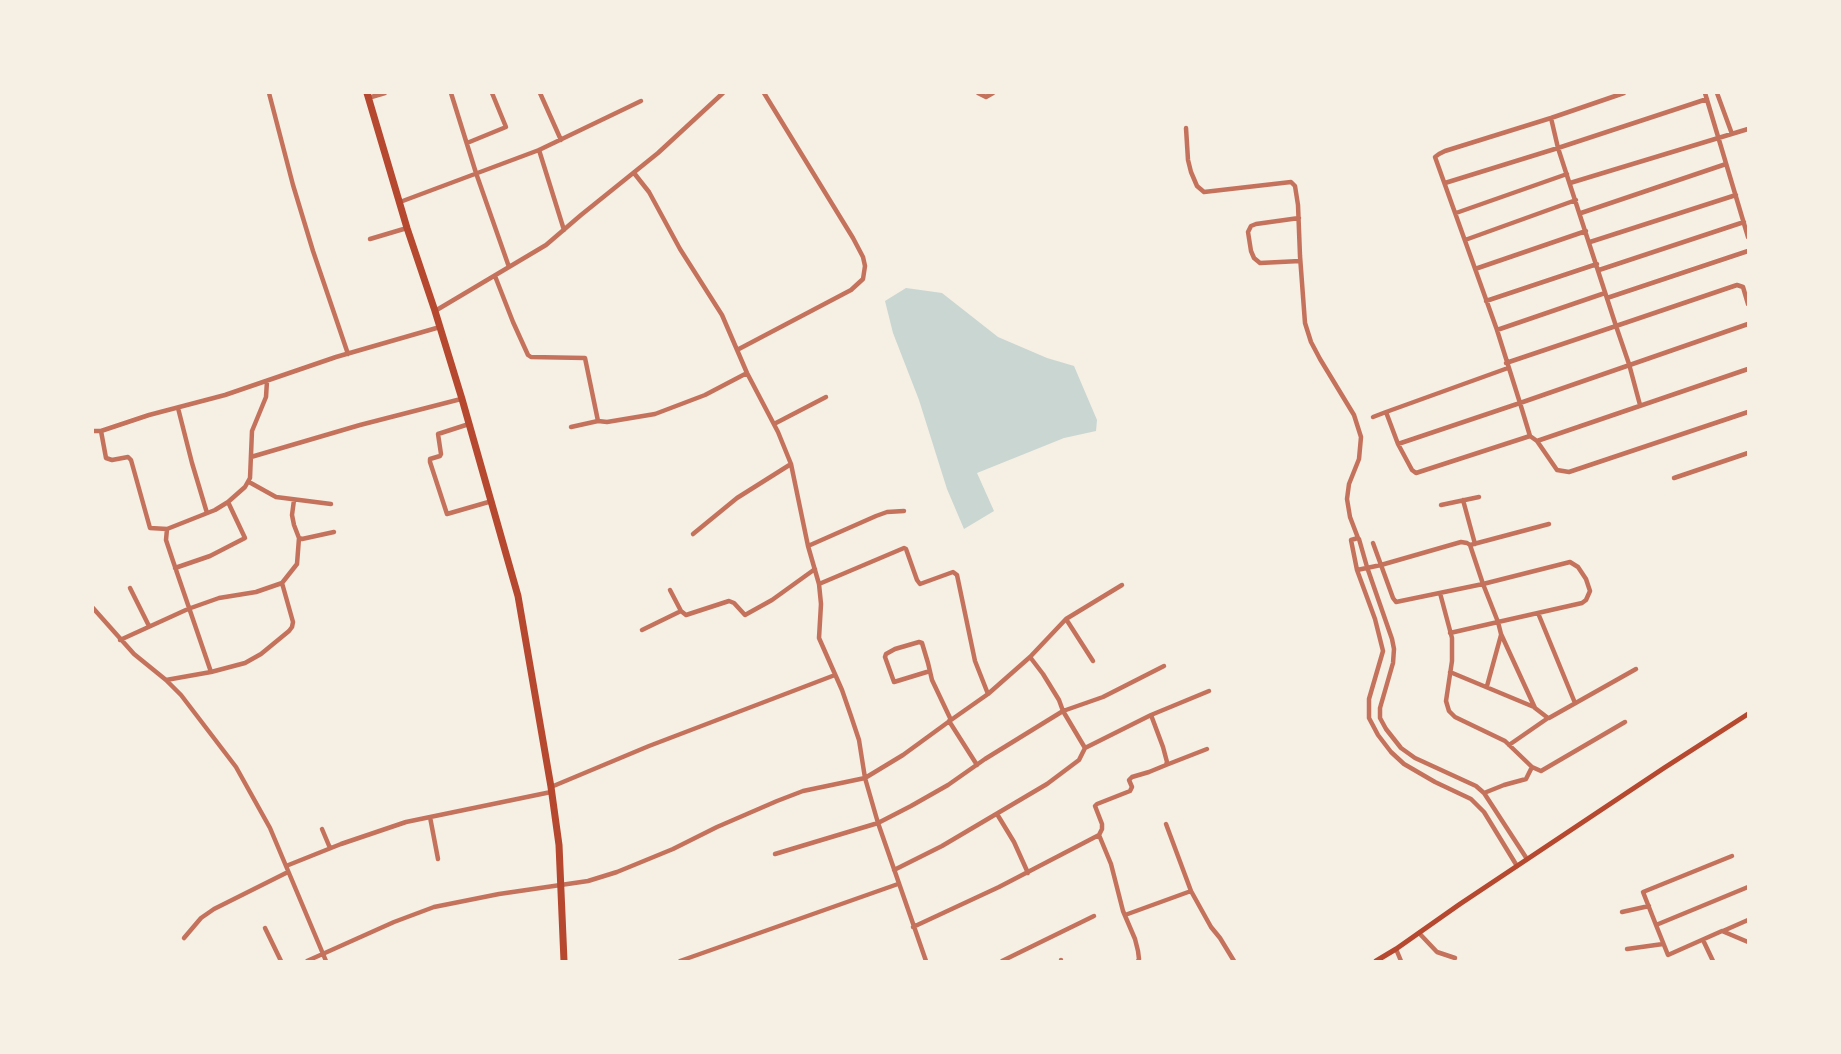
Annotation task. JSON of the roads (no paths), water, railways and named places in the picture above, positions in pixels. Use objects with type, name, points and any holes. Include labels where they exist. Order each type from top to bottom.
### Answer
[{"type":"highway","points":[[368,96],[399,203],[470,424],[518,596],[559,845],[564,961]]},
{"type":"main road","points":[[1376,961],[1652,775],[1748,714]]},
{"type":"street","points":[[269,93],[309,238],[348,354]]},
{"type":"street","points":[[368,96],[386,93]]},
{"type":"street","points":[[451,93],[509,267]]},
{"type":"street","points":[[467,144],[506,127],[492,93]]},
{"type":"street","points":[[540,93],[562,140]]},
{"type":"street","points":[[435,311],[546,245],[659,153],[723,93]]},
{"type":"street","points":[[737,350],[851,290],[863,279],[865,266],[853,238],[764,93]]},
{"type":"street","points":[[978,93],[986,97],[993,93]]},
{"type":"street","points":[[1624,93],[1435,157],[1497,330],[1530,436],[1536,440],[1557,470],[1569,472],[1748,412]]},
{"type":"street","points":[[1705,93],[1748,237]]},
{"type":"street","points":[[1718,93],[1732,134]]},
{"type":"street","points":[[1445,183],[1707,99]]},
{"type":"street","points":[[399,203],[539,150],[641,101]]},
{"type":"street","points":[[1551,118],[1640,405]]},
{"type":"street","points":[[1186,128],[1188,160],[1200,190],[1209,192],[1291,182],[1296,190],[1305,323],[1311,342],[1351,410],[1361,437],[1359,459],[1349,484],[1347,499],[1350,517],[1394,649],[1380,718],[1401,748],[1428,765],[1476,786],[1484,793],[1527,859]]},
{"type":"street","points":[[1570,183],[1748,129]]},
{"type":"street","points":[[539,150],[564,230]]},
{"type":"street","points":[[1581,213],[1726,164]]},
{"type":"street","points":[[634,173],[649,192],[680,249],[722,315],[791,464],[819,584],[819,638],[842,690],[859,740],[865,778],[878,823],[926,961]]},
{"type":"street","points":[[1456,214],[1567,174]]},
{"type":"street","points":[[1590,242],[1736,195]]},
{"type":"street","points":[[1465,240],[1576,200]]},
{"type":"street","points":[[1299,218],[1255,224],[1248,232],[1251,251],[1260,263],[1300,261]]},
{"type":"street","points":[[1486,302],[1744,222]]},
{"type":"street","points":[[370,239],[407,228]]},
{"type":"street","points":[[1475,269],[1586,231]]},
{"type":"street","points":[[1497,330],[1748,251]]},
{"type":"street","points":[[495,276],[528,355],[585,358],[598,421]]},
{"type":"street","points":[[1373,417],[1616,326],[1737,285],[1742,287],[1748,304]]},
{"type":"street","points":[[1398,444],[1748,324]]},
{"type":"street","points":[[93,431],[101,431],[267,382],[348,354],[440,327]]},
{"type":"street","points":[[1536,440],[1748,369]]},
{"type":"street","points":[[571,427],[654,414],[705,395],[747,373]]},
{"type":"street","points":[[101,431],[106,458],[112,460],[128,457],[131,460],[150,528],[167,529],[228,502],[248,482],[252,431],[266,397],[267,382]]},
{"type":"street","points":[[774,424],[826,397]]},
{"type":"street","points":[[250,457],[462,399]]},
{"type":"street","points":[[178,408],[207,513]]},
{"type":"street","points":[[1386,412],[1398,444],[1412,470],[1416,472],[1530,436]]},
{"type":"street","points":[[470,424],[438,434],[441,453],[440,456],[430,459],[430,462],[447,514],[492,501]]},
{"type":"street","points":[[1674,478],[1748,453]]},
{"type":"street","points":[[693,534],[746,492],[791,464]]},
{"type":"street","points":[[248,482],[276,497],[331,504]]},
{"type":"street","points":[[1441,505],[1479,497]]},
{"type":"street","points":[[120,640],[219,598],[256,592],[282,583],[297,564],[299,538],[292,515],[294,500]]},
{"type":"street","points":[[1463,500],[1483,584],[1501,634],[1535,708]]},
{"type":"street","points":[[175,568],[210,556],[245,538],[228,502]]},
{"type":"street","points":[[808,546],[876,516],[904,511]]},
{"type":"street","points":[[1357,570],[1461,542],[1472,545],[1549,524]]},
{"type":"street","points":[[167,529],[166,540],[211,672]]},
{"type":"street","points":[[299,538],[334,531]]},
{"type":"street","points":[[1358,538],[1350,542],[1383,651],[1368,699],[1369,718],[1378,735],[1404,764],[1422,776],[1471,799],[1490,821],[1517,866]]},
{"type":"street","points":[[1373,543],[1396,601],[1574,563],[1590,587],[1586,600],[1582,603],[1450,633]]},
{"type":"street","points":[[819,584],[904,548],[920,584],[953,572],[957,575],[975,661],[988,694]]},
{"type":"street","points":[[670,590],[686,615],[729,601],[743,614],[747,614],[772,600],[815,569]]},
{"type":"street","points":[[166,680],[245,663],[261,654],[289,631],[293,622],[282,583]]},
{"type":"street","points":[[307,961],[434,907],[588,881],[617,872],[803,791],[865,778],[903,755],[988,694],[1030,657],[1066,619],[1122,585]]},
{"type":"street","points":[[130,588],[149,626]]},
{"type":"street","points":[[1440,593],[1450,633],[1452,661],[1446,701],[1448,711],[1455,717],[1505,741],[1532,767],[1541,771],[1625,722]]},
{"type":"street","points":[[93,608],[134,654],[181,695],[236,767],[270,828],[326,961]]},
{"type":"street","points":[[642,630],[681,611]]},
{"type":"street","points":[[1538,613],[1575,703]]},
{"type":"street","points":[[1066,619],[1093,661]]},
{"type":"street","points":[[1487,686],[1501,634]]},
{"type":"street","points":[[930,671],[894,682],[886,654],[919,642],[923,646],[936,689],[950,720],[977,765]]},
{"type":"street","points":[[1030,657],[1059,700],[1085,748]]},
{"type":"street","points":[[775,854],[878,823],[930,796],[1063,711],[1103,697],[1164,666]]},
{"type":"street","points":[[1509,745],[1548,718],[1636,668]]},
{"type":"street","points":[[1450,672],[1535,708],[1548,718]]},
{"type":"street","points":[[184,938],[191,927],[214,909],[330,848],[374,832],[430,817],[552,790],[649,746],[835,675]]},
{"type":"street","points":[[894,870],[942,846],[1047,784],[1079,760],[1085,748],[1151,715],[1209,691]]},
{"type":"street","points":[[1151,715],[1163,747],[1166,765]]},
{"type":"street","points":[[1369,718],[1380,718]]},
{"type":"street","points":[[913,927],[1028,873],[1099,835],[1102,824],[1095,806],[1097,804],[1130,791],[1132,787],[1129,780],[1132,777],[1207,749]]},
{"type":"street","points":[[1422,776],[1428,765]]},
{"type":"street","points":[[1484,793],[1526,779],[1532,767]]},
{"type":"street","points":[[1438,784],[1444,772]]},
{"type":"street","points":[[997,814],[1028,873]]},
{"type":"street","points":[[430,817],[438,859]]},
{"type":"street","points":[[1166,824],[1191,891],[1234,961]]},
{"type":"street","points":[[322,829],[330,848]]},
{"type":"street","points":[[1099,835],[1138,950],[1138,961]]},
{"type":"street","points":[[1670,961],[1643,892],[1732,856]]},
{"type":"street","points":[[680,961],[898,884]]},
{"type":"street","points":[[1656,925],[1748,887]]},
{"type":"street","points":[[1125,915],[1191,891]]},
{"type":"street","points":[[1622,912],[1649,906]]},
{"type":"street","points":[[1002,961],[1094,916]]},
{"type":"street","points":[[1668,955],[1748,920]]},
{"type":"street","points":[[265,928],[281,961]]},
{"type":"street","points":[[1722,931],[1748,942]]},
{"type":"street","points":[[1419,933],[1437,952],[1455,958]]},
{"type":"street","points":[[1703,940],[1713,961]]},
{"type":"street","points":[[1627,949],[1663,944]]},
{"type":"street","points":[[1396,949],[1401,961]]}]
